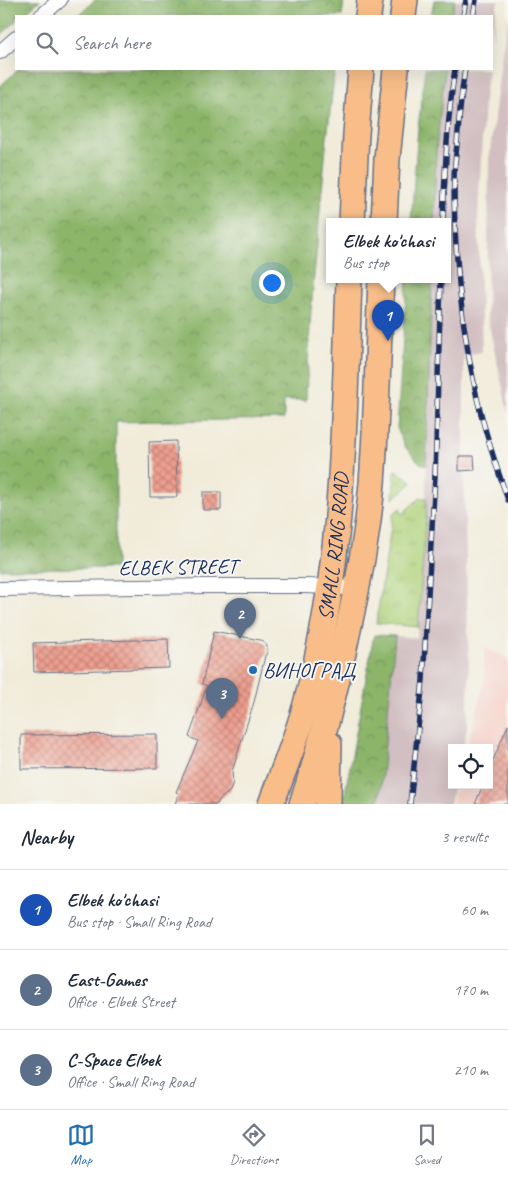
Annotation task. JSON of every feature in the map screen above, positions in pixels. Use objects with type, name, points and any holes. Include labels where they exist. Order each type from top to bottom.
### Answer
[{"type":"highway","points":[[368,15],[370,0]]},
{"type":"highway","points":[[403,15],[406,0]]},
{"type":"highway","points":[[352,218],[361,70]]},
{"type":"highway","points":[[384,218],[387,159],[396,70]]},
{"type":"highway","name":"SMALL RING ROAD","points":[[271,804],[306,705],[331,586],[343,445],[349,283]]},
{"type":"highway","name":"SMALL RING ROAD","points":[[302,804],[330,708],[357,588],[366,536],[372,484],[381,283]]},
{"type":"highway","points":[[328,804],[330,708]]},
{"type":"street","points":[[42,15],[60,0]]},
{"type":"street","points":[[0,52],[15,39]]},
{"type":"street","name":"ELBEK STREET","points":[[0,589],[208,586],[331,586],[357,588]]},
{"type":"shaded area","points":[[455,0],[498,0],[493,33],[493,15],[452,15]]},
{"type":"shaded area","points":[[508,17],[508,412],[487,316],[489,159]]},
{"type":"shaded area","points":[[445,70],[488,70],[484,99],[478,217],[482,352],[464,355],[464,482],[469,675],[467,726],[464,744],[448,744],[448,789],[453,789],[450,804],[378,804],[395,636],[417,638],[426,518],[432,283],[451,283],[451,218],[434,218],[436,151]]},
{"type":"shaded area","points":[[484,647],[508,659],[508,804],[452,804],[456,789],[493,789],[493,744],[468,744],[485,679]]},
{"type":"green space","points":[[0,0],[40,0],[23,15],[15,15],[15,22],[0,36]]},
{"type":"green space","points":[[95,0],[344,0],[342,15],[78,15]]},
{"type":"green space","points":[[434,0],[455,0],[452,15],[431,15]]},
{"type":"green space","points":[[18,70],[335,70],[311,310],[306,400],[284,400],[284,419],[116,422],[116,568],[0,569],[0,86]]},
{"type":"green space","points":[[425,70],[445,70],[436,151],[434,218],[411,218],[418,128]]},
{"type":"green space","points":[[407,283],[432,283],[426,466],[419,462],[405,447],[397,428]]},
{"type":"green space","points":[[395,470],[413,482],[393,499]]},
{"type":"green space","points":[[420,498],[426,498],[426,518],[418,627],[376,623],[393,514],[401,508],[400,513],[406,513],[406,510]]},
{"type":"green space","points":[[374,635],[395,636],[378,804],[343,804]]},
{"type":"building","points":[[176,441],[177,497],[150,497],[149,442]]},
{"type":"building","points":[[459,456],[474,456],[475,470],[459,471]]},
{"type":"building","points":[[203,492],[221,492],[221,510],[203,510]]},
{"type":"building","points":[[214,631],[263,641],[267,646],[267,653],[232,772],[233,782],[230,791],[217,804],[175,804],[179,793],[176,792],[198,741],[189,737],[207,686],[202,684]]},
{"type":"building","points":[[168,639],[169,668],[34,672],[33,643]]},
{"type":"building","points":[[508,725],[508,804],[475,804],[481,789],[493,789],[493,761]]},
{"type":"building","points":[[157,734],[157,768],[21,769],[21,735]]},
{"type":"railway","points":[[463,15],[466,0]]},
{"type":"railway","points":[[473,15],[476,0]]},
{"type":"railway","points":[[443,218],[448,126],[455,70]]},
{"type":"railway","points":[[465,70],[454,175],[455,234],[459,289],[471,371],[477,398],[508,500]]},
{"type":"railway","points":[[410,804],[423,680],[435,476],[441,283]]},
{"type":"place","name":"Elbek ko'chasi","points":[[388,341]]},
{"type":"place","name":"East-Games","points":[[240,639]]},
{"type":"place","name":"ВИНОГРАД","points":[[253,670]]},
{"type":"place","name":"C-Space Elbek","points":[[222,719]]}]
